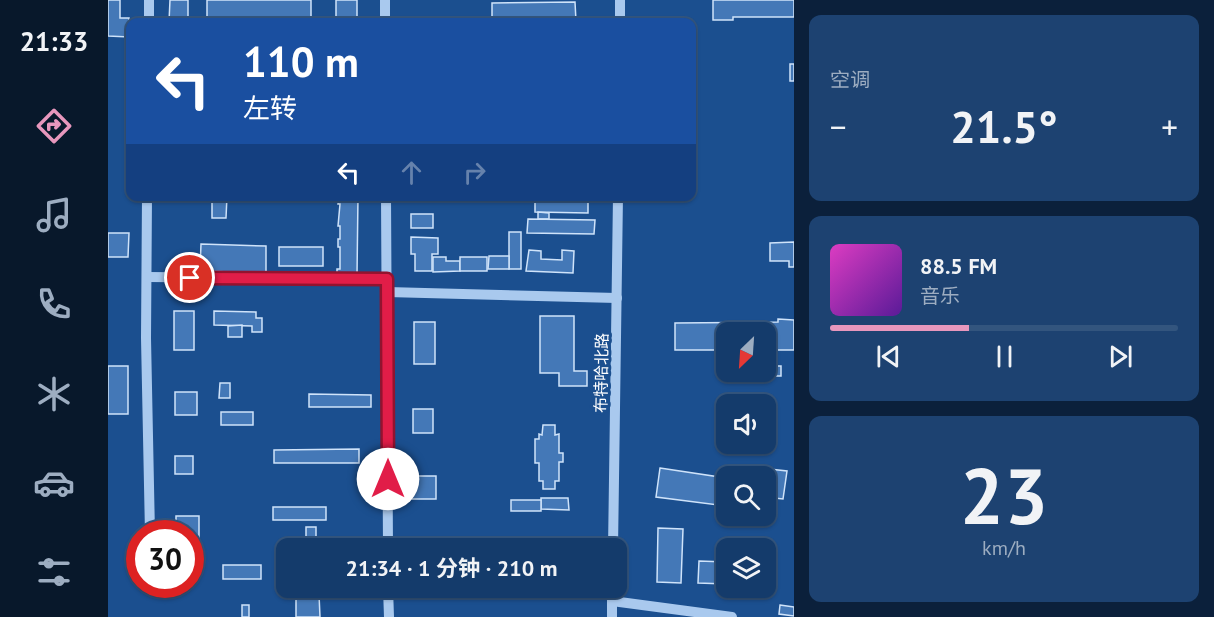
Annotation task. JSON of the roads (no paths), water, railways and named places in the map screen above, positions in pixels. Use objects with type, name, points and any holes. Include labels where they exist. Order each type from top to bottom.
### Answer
[{"type":"street","points":[[149,0],[149,18]]},
{"type":"street","points":[[385,0],[385,18]]},
{"type":"street","points":[[620,0],[620,18]]},
{"type":"street","points":[[147,201],[150,520]]},
{"type":"street","points":[[386,201],[388,538]]},
{"type":"street","name":"布特哈北路","points":[[613,538],[618,201]]},
{"type":"street","points":[[147,278],[387,279]]},
{"type":"street","points":[[387,292],[616,298]]},
{"type":"street","points":[[388,598],[389,617]]},
{"type":"street","points":[[612,617],[612,601],[732,617]]}]
